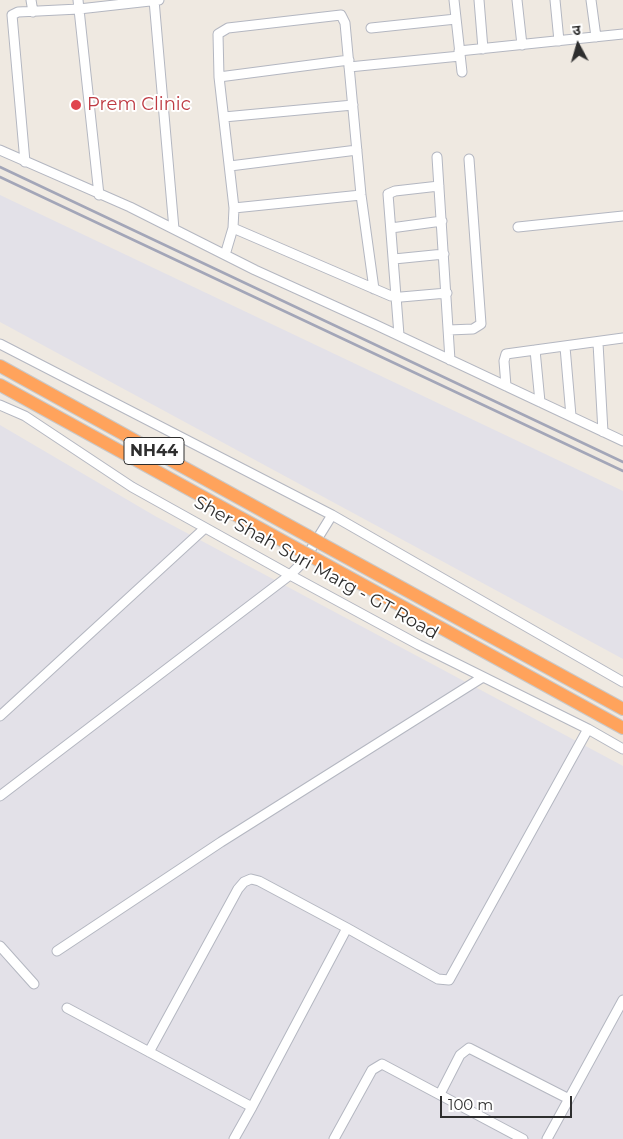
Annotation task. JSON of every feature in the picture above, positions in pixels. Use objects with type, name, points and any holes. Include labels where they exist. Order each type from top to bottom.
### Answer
[{"type":"highway","name":"Sher Shah Suri Marg - GT Road","points":[[0,366],[623,709]]},
{"type":"highway","name":"Sher Shah Suri Marg - GT Road","points":[[0,385],[623,728]]},
{"type":"street","points":[[31,0],[32,12]]},
{"type":"street","points":[[25,162],[11,20],[14,13],[32,12],[78,4],[155,0],[174,229]]},
{"type":"street","points":[[454,0],[462,72]]},
{"type":"street","points":[[479,0],[483,49]]},
{"type":"street","points":[[517,0],[522,45]]},
{"type":"street","points":[[555,0],[559,41]]},
{"type":"street","points":[[592,0],[596,37]]},
{"type":"street","points":[[78,4],[100,195]]},
{"type":"street","points":[[225,255],[233,228],[234,208],[219,77],[218,34],[223,29],[341,16],[345,22],[361,195],[374,289]]},
{"type":"street","points":[[371,28],[456,18]]},
{"type":"street","points":[[219,77],[460,54],[483,49],[623,34]]},
{"type":"street","points":[[224,117],[353,105]]},
{"type":"street","points":[[0,150],[174,229],[225,255],[623,441]]},
{"type":"street","points":[[230,166],[357,150]]},
{"type":"street","points":[[437,157],[450,360]]},
{"type":"street","points":[[449,330],[473,329],[481,324],[469,159]]},
{"type":"street","points":[[399,335],[388,199],[390,192],[439,186]]},
{"type":"street","points":[[234,208],[361,195]]},
{"type":"street","points":[[518,227],[623,216]]},
{"type":"street","points":[[391,228],[442,221]]},
{"type":"street","points":[[233,228],[396,297],[447,293]]},
{"type":"street","points":[[394,260],[444,254]]},
{"type":"street","points":[[506,386],[504,361],[506,354],[565,348],[623,338]]},
{"type":"street","points":[[598,342],[603,432]]},
{"type":"street","points":[[0,344],[332,515],[623,682]]},
{"type":"street","points":[[565,348],[571,416]]},
{"type":"street","points":[[535,350],[540,402]]},
{"type":"street","name":"Sher Shah Suri Marg - GT Road","points":[[0,405],[25,416],[132,486],[290,575],[484,677],[588,729],[623,749]]},
{"type":"street","points":[[0,796],[290,575],[303,562],[332,515]]},
{"type":"street","points":[[0,716],[205,528]]},
{"type":"street","points":[[57,951],[221,842],[484,677]]},
{"type":"street","points":[[149,1052],[238,889],[244,882],[251,879],[347,928],[438,979],[449,980],[588,729]]},
{"type":"street","points":[[234,1139],[347,928]]},
{"type":"street","points":[[0,946],[34,984]]},
{"type":"street","points":[[547,1139],[623,1000]]},
{"type":"street","points":[[67,1008],[252,1107]]},
{"type":"street","points":[[440,1094],[460,1055],[469,1048],[569,1099]]},
{"type":"street","points":[[334,1139],[372,1070],[378,1064],[382,1064],[524,1139]]},
{"type":"shaded area","points":[[0,195],[623,491],[623,659],[0,322]]},
{"type":"shaded area","points":[[0,425],[155,516],[623,766],[623,1139],[0,1139]]},
{"type":"railway","points":[[0,167],[623,462]]},
{"type":"railway","points":[[0,177],[623,471]]},
{"type":"place","name":"Prem Clinic","points":[[76,105]]}]
